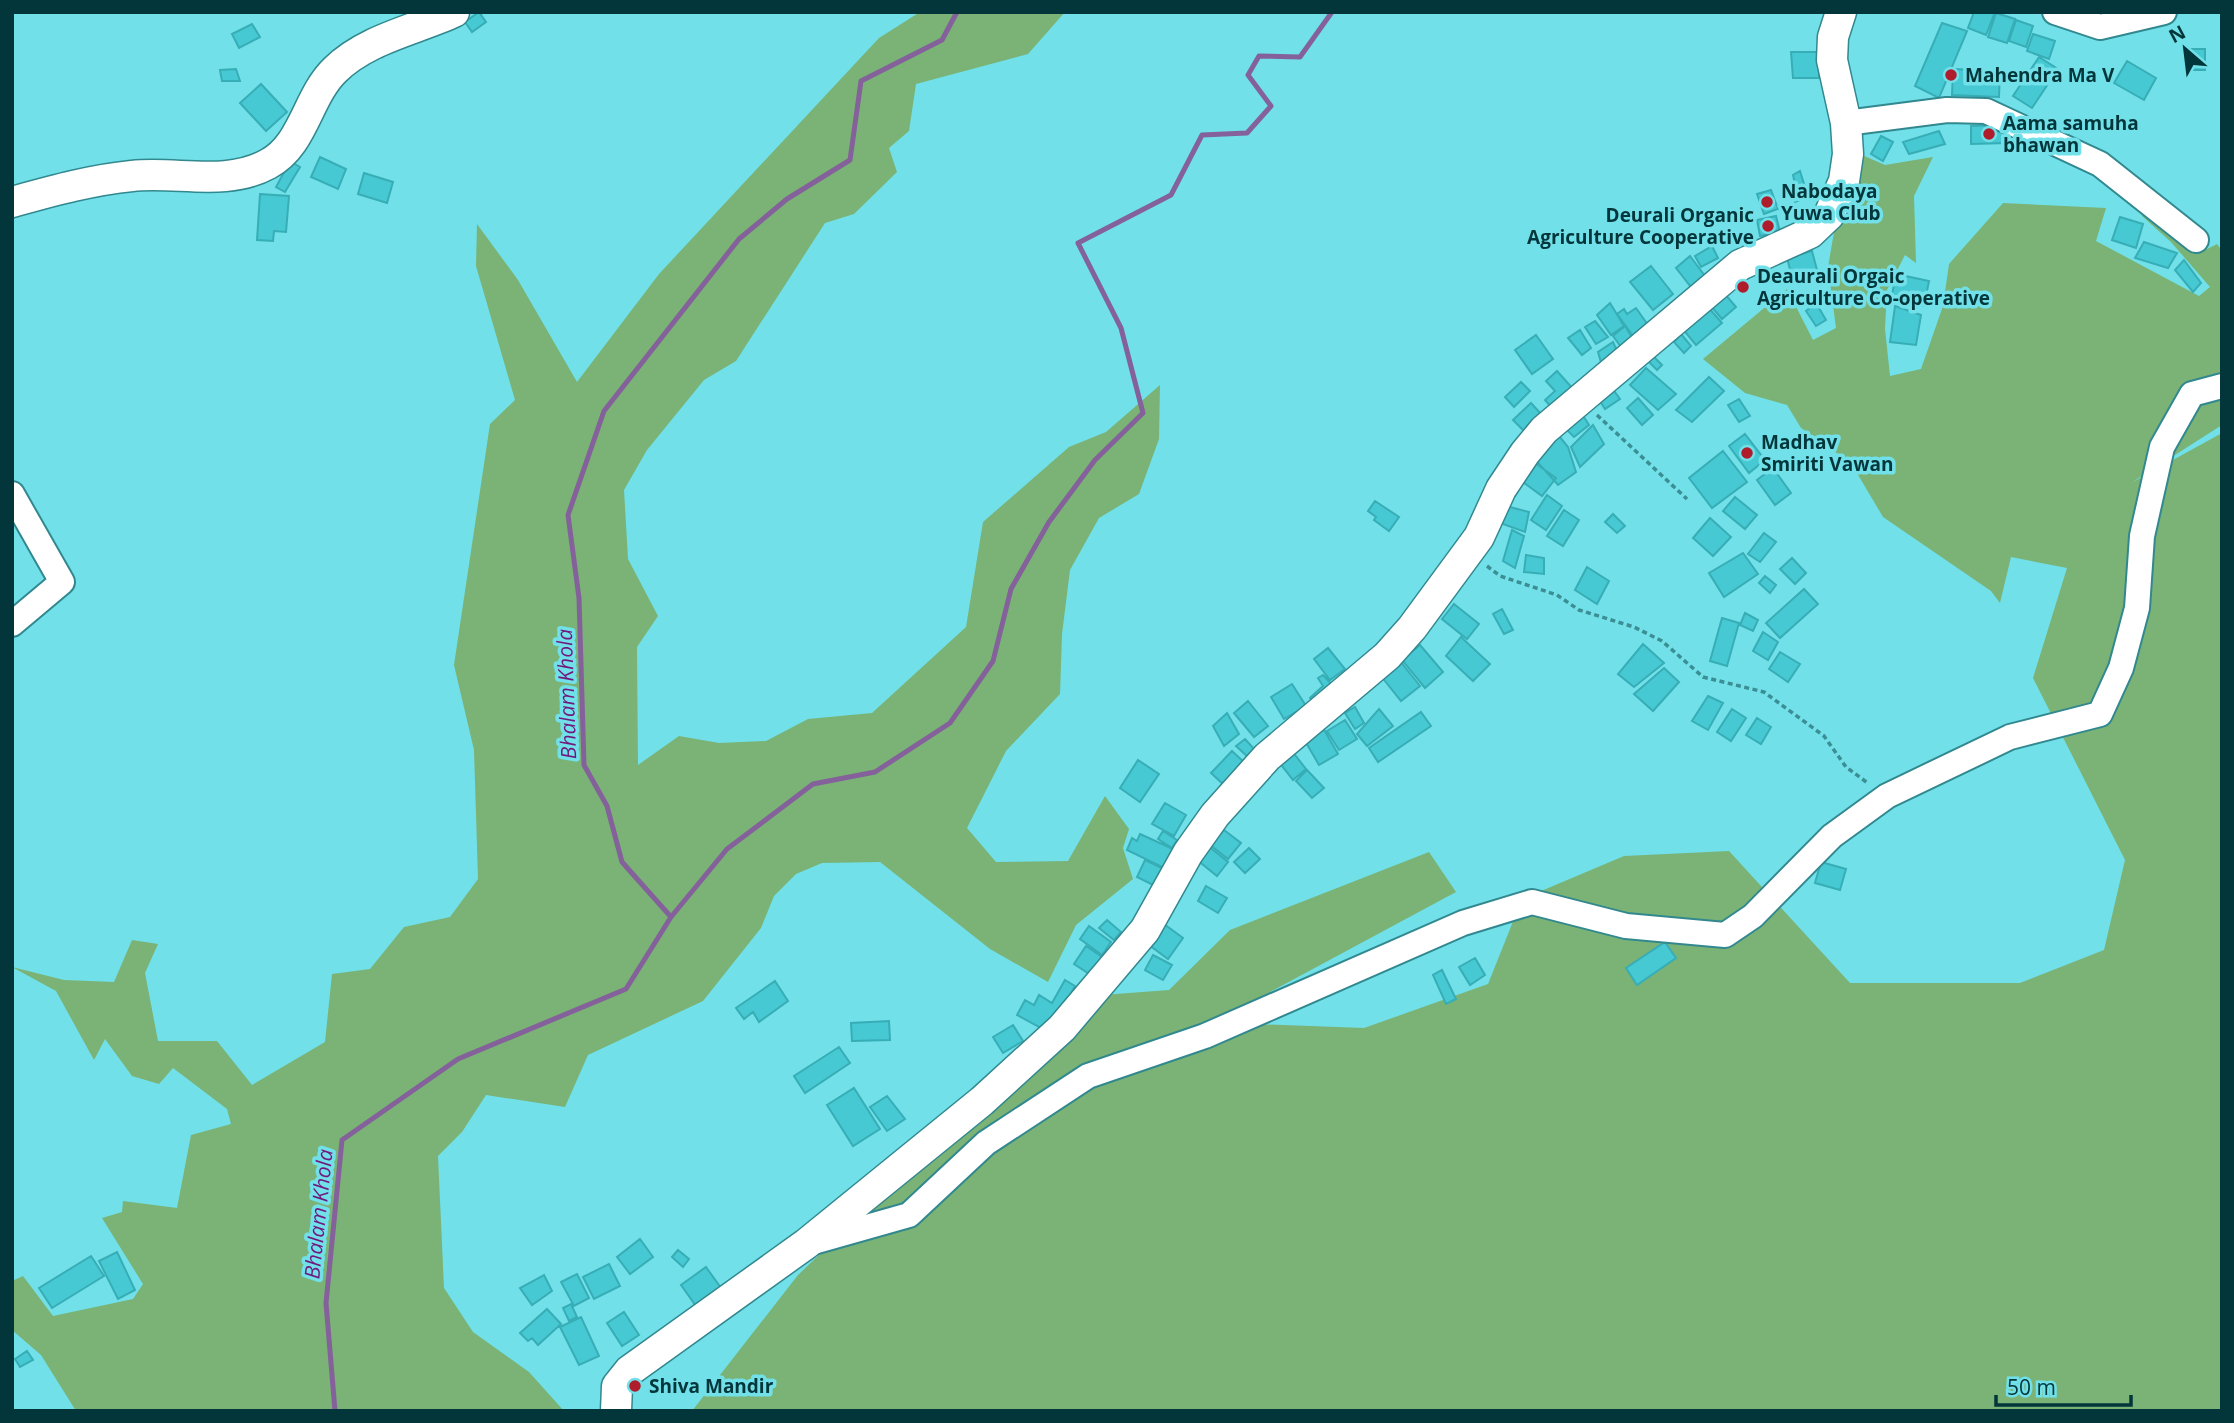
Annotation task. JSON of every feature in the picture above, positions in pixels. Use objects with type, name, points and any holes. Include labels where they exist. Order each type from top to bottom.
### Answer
[{"type":"main road","points":[[12,202],[71,186],[133,175],[232,176],[252,172],[271,163],[286,151],[319,90],[334,70],[352,56],[454,12]]},
{"type":"main road","points":[[616,1411],[617,1386],[629,1371],[806,1244],[982,1101],[1062,1028],[1145,930],[1188,853],[1215,815],[1267,757],[1387,656],[1468,552],[1525,453],[1544,430],[1740,265],[1822,225],[1844,181],[1848,154],[1846,123],[1832,60],[1833,37],[1841,12]]},
{"type":"street","points":[[2055,12],[2099,27],[2164,12]]},
{"type":"street","points":[[1846,123],[1947,110],[1986,111],[2100,164],[2196,240]]},
{"type":"street","points":[[806,1244],[909,1215],[986,1143],[1088,1076],[1205,1036],[1463,923],[1532,902],[1626,926],[1725,935],[1753,916],[1832,836],[1887,796],[2010,737],[2100,714],[2121,668],[2137,608],[2142,536],[2162,447],[2192,394],[2222,386]]},
{"type":"street","points":[[12,494],[62,582],[12,624]]},
{"type":"path","points":[[1579,400],[1686,499]]},
{"type":"path","points":[[1468,552],[1500,576],[1557,595],[1579,610],[1634,627],[1662,641],[1703,677],[1763,692],[1824,736],[1846,767],[1887,796]]},
{"type":"green space","points":[[920,12],[1065,12],[1028,54],[916,84],[909,131],[889,148],[897,172],[854,214],[825,223],[736,361],[704,380],[647,450],[624,490],[628,559],[658,616],[637,647],[638,765],[679,736],[719,743],[766,741],[808,719],[872,713],[966,627],[983,522],[1069,447],[1106,432],[1160,385],[1159,439],[1139,494],[1099,518],[1070,570],[1062,634],[1060,694],[1006,751],[967,828],[996,862],[1068,861],[1105,796],[1129,829],[1123,848],[1133,879],[1076,925],[1048,982],[990,949],[880,862],[822,863],[796,874],[774,896],[761,928],[703,1001],[588,1055],[565,1107],[486,1095],[462,1132],[438,1156],[444,1288],[473,1332],[529,1372],[564,1411],[76,1411],[41,1355],[12,1330],[12,1281],[23,1276],[53,1316],[133,1299],[143,1284],[102,1218],[122,1212],[123,1201],[177,1208],[191,1135],[231,1124],[227,1109],[173,1068],[159,1084],[132,1076],[105,1039],[94,1060],[56,991],[12,967],[64,980],[114,982],[132,940],[158,944],[145,973],[158,1041],[217,1041],[252,1085],[325,1042],[332,974],[370,969],[404,927],[450,917],[478,879],[474,750],[454,665],[490,424],[515,400],[476,266],[477,224],[518,280],[577,382],[659,274],[879,38]]},
{"type":"green space","points":[[1862,155],[1885,165],[1933,157],[1914,196],[1916,263],[1905,255],[1887,290],[1885,329],[1890,376],[1921,369],[1943,306],[1949,264],[2003,203],[2106,208],[2096,241],[2199,296],[2210,287],[2171,242],[2142,216],[2147,210],[2203,251],[2217,244],[2222,251],[2222,425],[2131,483],[2222,433],[2222,1411],[692,1411],[798,1275],[1089,996],[1169,990],[1230,930],[1429,852],[1456,892],[1233,1012],[1254,1024],[1364,1028],[1488,984],[1522,899],[1624,856],[1729,851],[1850,983],[2020,983],[2104,950],[2125,860],[2033,678],[2067,568],[2011,557],[2000,603],[1991,591],[1883,517],[1851,463],[1801,428],[1787,405],[1745,393],[1703,359],[1787,289],[1813,340],[1836,328],[1828,267],[1837,215]]},
{"type":"building","points":[[479,12],[486,22],[472,32],[465,22]]},
{"type":"building","points":[[1974,12],[1995,12],[1986,35],[1968,28]]},
{"type":"building","points":[[1996,13],[2015,19],[2007,43],[1988,37]]},
{"type":"building","points":[[2016,20],[2033,26],[2026,47],[2009,41]]},
{"type":"building","points":[[1942,23],[1967,31],[1939,98],[1915,86]]},
{"type":"building","points":[[252,24],[260,37],[239,48],[232,34]]},
{"type":"building","points":[[2033,34],[2055,41],[2049,59],[2027,51]]},
{"type":"building","points":[[2186,49],[2205,49],[2205,70],[2187,70]]},
{"type":"building","points":[[1791,52],[1819,52],[1819,78],[1793,78]]},
{"type":"building","points":[[2039,57],[2058,69],[2032,108],[2013,96]]},
{"type":"building","points":[[2127,61],[2156,78],[2144,100],[2114,83]]},
{"type":"building","points":[[236,69],[240,81],[222,81],[220,70]]},
{"type":"building","points":[[1953,69],[2000,71],[1999,97],[1952,95]]},
{"type":"building","points":[[261,84],[287,112],[266,131],[240,103]]},
{"type":"building","name":"Aama samuha bhawan","points":[[2007,125],[2008,143],[1971,144],[1971,126]]},
{"type":"building","points":[[1939,131],[1945,144],[1909,154],[1903,142]]},
{"type":"building","points":[[1881,136],[1893,142],[1883,161],[1871,154]]},
{"type":"building","points":[[320,157],[346,169],[338,189],[311,177]]},
{"type":"building","points":[[290,161],[300,167],[285,192],[276,187]]},
{"type":"building","points":[[1800,171],[1808,197],[1795,202],[1792,194],[1797,193],[1793,175]]},
{"type":"building","points":[[364,173],[393,182],[387,203],[358,194]]},
{"type":"building","name":"Nabodaya Yuwa Club","points":[[1771,190],[1778,209],[1764,214],[1757,194]]},
{"type":"building","points":[[260,194],[289,196],[286,232],[274,231],[273,241],[257,240]]},
{"type":"building","name":"Deurali Organic Agriculture Cooperative","points":[[1776,216],[1780,232],[1760,236],[1757,220]]},
{"type":"building","points":[[2120,217],[2143,224],[2136,248],[2112,240]]},
{"type":"building","points":[[2144,242],[2177,253],[2168,268],[2135,258]]},
{"type":"building","points":[[1712,246],[1718,258],[1701,267],[1695,256]]},
{"type":"building","points":[[1812,251],[1817,270],[1792,277],[1787,258]]},
{"type":"building","points":[[1690,256],[1705,276],[1691,287],[1676,268]]},
{"type":"building","points":[[2184,260],[2201,283],[2193,292],[2175,270]]},
{"type":"building","points":[[1651,266],[1673,294],[1653,310],[1630,282]]},
{"type":"building","points":[[1896,274],[1929,281],[1924,306],[1891,300]]},
{"type":"building","points":[[1724,293],[1736,307],[1722,319],[1710,305]]},
{"type":"building","points":[[1610,303],[1624,326],[1611,335],[1597,315]]},
{"type":"building","points":[[1816,303],[1826,320],[1816,326],[1806,311]]},
{"type":"building","points":[[1707,306],[1722,323],[1696,345],[1681,327]]},
{"type":"building","points":[[1895,306],[1921,315],[1916,345],[1890,342]]},
{"type":"building","points":[[1636,308],[1648,325],[1633,336],[1617,314],[1624,309],[1627,314]]},
{"type":"building","points":[[1595,321],[1608,337],[1596,344],[1585,327]]},
{"type":"building","points":[[1625,326],[1633,339],[1621,347],[1613,336]]},
{"type":"building","points":[[1580,330],[1591,348],[1582,355],[1568,338]]},
{"type":"building","points":[[1681,334],[1691,346],[1684,353],[1674,342]]},
{"type":"building","points":[[1536,335],[1553,359],[1532,374],[1515,350]]},
{"type":"building","points":[[1613,342],[1618,353],[1602,366],[1598,352]]},
{"type":"building","points":[[1652,355],[1662,365],[1657,370],[1646,359]]},
{"type":"building","points":[[1646,368],[1676,394],[1658,410],[1630,385]]},
{"type":"building","points":[[1557,371],[1574,390],[1553,409],[1545,400],[1555,391],[1546,381]]},
{"type":"building","points":[[1709,377],[1724,391],[1692,422],[1676,410]]},
{"type":"building","points":[[1521,382],[1530,391],[1514,407],[1505,397]]},
{"type":"building","points":[[1612,388],[1620,399],[1605,409],[1598,398]]},
{"type":"building","points":[[1638,398],[1653,415],[1642,425],[1627,408]]},
{"type":"building","points":[[1739,399],[1750,416],[1739,422],[1728,405]]},
{"type":"building","points":[[1531,403],[1542,415],[1525,432],[1513,420]]},
{"type":"building","points":[[1577,406],[1589,425],[1574,437],[1561,424]]},
{"type":"building","points":[[1593,425],[1604,444],[1580,467],[1571,447]]},
{"type":"building","points":[[1555,431],[1568,447],[1576,472],[1558,485],[1532,456]]},
{"type":"building","name":"Madhav Smiriti Vawan","points":[[1745,434],[1765,460],[1749,473],[1729,446]]},
{"type":"building","points":[[1723,451],[1747,482],[1712,508],[1689,478]]},
{"type":"building","points":[[1532,461],[1556,478],[1542,496],[1519,479]]},
{"type":"building","points":[[1773,468],[1791,493],[1775,505],[1757,480]]},
{"type":"building","points":[[1547,495],[1562,506],[1546,530],[1531,520]]},
{"type":"building","points":[[1735,497],[1757,515],[1745,529],[1723,511]]},
{"type":"building","points":[[1375,501],[1399,517],[1389,531],[1374,520],[1376,517],[1368,511]]},
{"type":"building","points":[[1506,506],[1529,512],[1525,532],[1500,523]]},
{"type":"building","points":[[1564,510],[1579,520],[1563,546],[1547,536]]},
{"type":"building","points":[[1613,514],[1625,526],[1617,533],[1605,522]]},
{"type":"building","points":[[1710,518],[1731,537],[1713,556],[1693,538]]},
{"type":"building","points":[[1512,530],[1524,536],[1515,568],[1503,561]]},
{"type":"building","points":[[1764,533],[1776,542],[1760,562],[1748,554]]},
{"type":"building","points":[[1743,553],[1758,574],[1724,597],[1709,573]]},
{"type":"building","points":[[1526,555],[1544,558],[1544,574],[1524,572]]},
{"type":"building","points":[[1792,558],[1806,573],[1795,584],[1780,569]]},
{"type":"building","points":[[1587,567],[1609,581],[1597,604],[1575,590]]},
{"type":"building","points":[[1765,576],[1776,585],[1770,593],[1759,583]]},
{"type":"building","points":[[1804,589],[1818,604],[1780,638],[1766,623]]},
{"type":"building","points":[[1454,604],[1479,624],[1467,639],[1442,619]]},
{"type":"building","points":[[1502,609],[1513,630],[1504,634],[1493,614]]},
{"type":"building","points":[[1745,613],[1758,620],[1753,631],[1740,625]]},
{"type":"building","points":[[1722,618],[1739,623],[1727,666],[1710,661]]},
{"type":"building","points":[[1763,632],[1778,642],[1768,660],[1753,651]]},
{"type":"building","points":[[1461,637],[1490,664],[1473,681],[1446,656]]},
{"type":"building","points":[[1643,644],[1664,663],[1634,687],[1618,674]]},
{"type":"building","points":[[1420,645],[1443,672],[1425,688],[1402,660]]},
{"type":"building","points":[[1328,648],[1345,669],[1330,680],[1314,659]]},
{"type":"building","points":[[1780,652],[1800,664],[1788,682],[1769,669]]},
{"type":"building","points":[[1400,661],[1420,686],[1401,701],[1381,676]]},
{"type":"building","points":[[1664,668],[1679,682],[1653,711],[1634,694]]},
{"type":"building","points":[[1323,675],[1336,689],[1315,705],[1310,698],[1323,686],[1318,678]]},
{"type":"building","points":[[1292,684],[1306,706],[1284,719],[1271,697]]},
{"type":"building","points":[[1708,696],[1723,703],[1708,730],[1692,721]]},
{"type":"building","points":[[1248,701],[1268,726],[1254,737],[1234,713]]},
{"type":"building","points":[[1355,707],[1364,723],[1355,729],[1345,713]]},
{"type":"building","points":[[1379,709],[1393,726],[1367,746],[1357,734]]},
{"type":"building","points":[[1732,709],[1746,718],[1731,741],[1717,732]]},
{"type":"building","points":[[1421,712],[1431,726],[1378,762],[1369,748]]},
{"type":"building","points":[[1227,713],[1239,734],[1224,746],[1213,726]]},
{"type":"building","points":[[1757,718],[1771,727],[1761,744],[1746,735]]},
{"type":"building","points":[[1345,720],[1357,739],[1339,750],[1327,731]]},
{"type":"building","points":[[1323,728],[1338,754],[1319,765],[1304,739]]},
{"type":"building","points":[[1245,739],[1255,750],[1249,758],[1236,746]]},
{"type":"building","points":[[1232,751],[1246,764],[1225,786],[1211,773]]},
{"type":"building","points":[[1292,751],[1306,769],[1293,780],[1279,762]]},
{"type":"building","points":[[1138,760],[1159,774],[1140,802],[1120,788]]},
{"type":"building","points":[[1307,770],[1324,788],[1312,798],[1296,781]]},
{"type":"building","points":[[1165,803],[1186,815],[1174,836],[1152,824]]},
{"type":"building","points":[[1224,830],[1241,843],[1228,859],[1209,844]]},
{"type":"building","points":[[1163,831],[1177,840],[1172,848],[1158,839]]},
{"type":"building","points":[[1140,834],[1173,849],[1164,868],[1127,850],[1132,838],[1137,841]]},
{"type":"building","points":[[1207,845],[1228,862],[1217,876],[1196,859]]},
{"type":"building","points":[[1249,848],[1260,859],[1245,873],[1234,862]]},
{"type":"building","points":[[1145,860],[1164,869],[1155,886],[1137,877]]},
{"type":"building","points":[[1821,862],[1846,869],[1840,890],[1815,883]]},
{"type":"building","points":[[1206,886],[1227,898],[1218,913],[1198,901]]},
{"type":"building","points":[[1107,920],[1121,932],[1114,940],[1099,928]]},
{"type":"building","points":[[1164,924],[1183,938],[1168,959],[1149,945]]},
{"type":"building","points":[[1089,926],[1111,942],[1102,955],[1080,939]]},
{"type":"building","points":[[1665,942],[1676,958],[1637,985],[1626,968]]},
{"type":"building","points":[[1086,946],[1102,957],[1091,975],[1074,964]]},
{"type":"building","points":[[1153,955],[1172,965],[1163,980],[1145,970]]},
{"type":"building","points":[[1475,958],[1485,975],[1470,985],[1459,967]]},
{"type":"building","points":[[1442,970],[1456,999],[1446,1004],[1433,975]]},
{"type":"building","points":[[1065,980],[1075,986],[1050,1033],[1017,1015],[1025,1000],[1034,1005],[1039,995],[1052,1003]]},
{"type":"building","points":[[775,981],[788,1001],[759,1022],[753,1012],[744,1019],[736,1008]]},
{"type":"building","points":[[889,1021],[890,1040],[852,1041],[851,1023]]},
{"type":"building","points":[[1013,1025],[1023,1041],[1003,1053],[993,1037]]},
{"type":"building","points":[[839,1047],[850,1063],[805,1093],[794,1076]]},
{"type":"building","points":[[854,1088],[880,1129],[853,1146],[827,1105]]},
{"type":"building","points":[[887,1096],[905,1119],[887,1131],[870,1107]]},
{"type":"building","points":[[640,1239],[653,1257],[630,1274],[617,1257]]},
{"type":"building","points":[[678,1250],[689,1259],[683,1267],[672,1257]]},
{"type":"building","points":[[117,1252],[135,1290],[118,1299],[99,1261]]},
{"type":"building","points":[[91,1256],[104,1276],[52,1308],[39,1288]]},
{"type":"building","points":[[609,1264],[620,1286],[594,1299],[583,1277]]},
{"type":"building","points":[[706,1267],[721,1288],[696,1306],[681,1285]]},
{"type":"building","points":[[577,1274],[589,1298],[574,1306],[561,1282]]},
{"type":"building","points":[[544,1275],[552,1291],[532,1305],[520,1288]]},
{"type":"building","points":[[571,1304],[577,1317],[569,1321],[563,1308]]},
{"type":"building","points":[[547,1309],[561,1324],[538,1345],[532,1338],[528,1341],[520,1333]]},
{"type":"building","points":[[624,1312],[639,1335],[622,1346],[607,1323]]},
{"type":"building","points":[[581,1317],[599,1356],[579,1365],[560,1327]]},
{"type":"building","points":[[27,1351],[33,1360],[20,1367],[15,1359]]},
{"type":"waterway","name":"Bhalam Khola","points":[[335,1411],[326,1303],[342,1140],[458,1059],[626,989],[671,917],[622,862],[607,806],[584,765],[579,598],[568,515],[604,411],[739,239],[787,199],[850,160],[861,81],[942,40],[957,12]]},
{"type":"waterway","points":[[671,917],[727,849],[813,784],[875,772],[950,723],[993,661],[1011,589],[1049,522],[1095,460],[1143,413],[1121,328],[1078,243],[1171,195],[1202,135],[1247,133],[1271,106],[1248,75],[1259,56],[1300,57],[1332,12]]},
{"type":"place","name":"Mahendra Ma V","points":[[1951,75]]},
{"type":"place","name":"Aama samuha bhawan","points":[[1989,134]]},
{"type":"place","name":"Nabodaya Yuwa Club","points":[[1767,202]]},
{"type":"place","name":"Deurali Organic Agriculture Cooperative","points":[[1768,226]]},
{"type":"place","name":"Deaurali Orgaic Agriculture Co-operative","points":[[1743,287]]},
{"type":"place","name":"Madhav Smiriti Vawan","points":[[1747,453]]},
{"type":"place","name":"Shiva Mandir","points":[[635,1386]]}]
